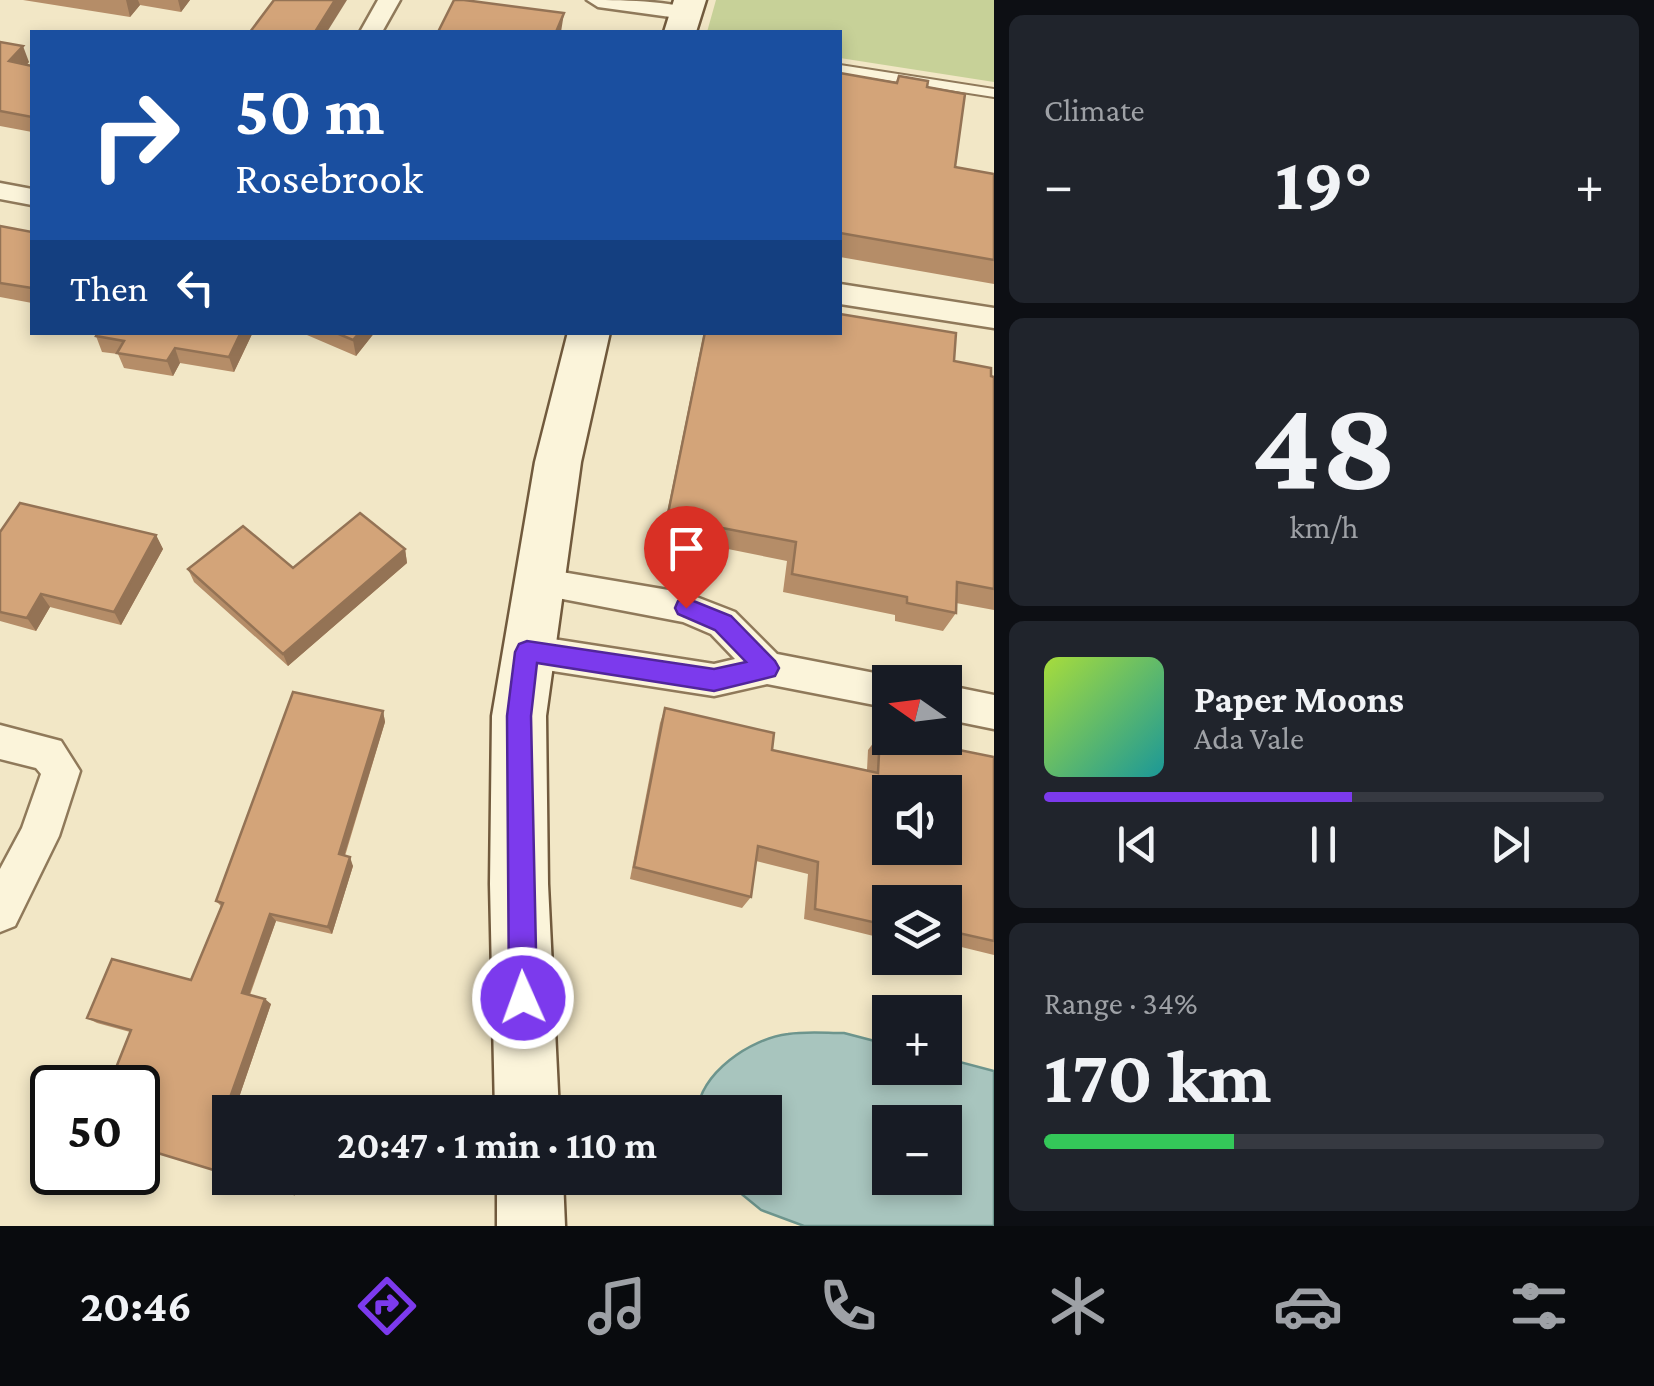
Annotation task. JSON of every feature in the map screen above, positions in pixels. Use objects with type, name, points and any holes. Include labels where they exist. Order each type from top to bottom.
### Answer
[{"type":"main road","points":[[527,1095],[519,716],[558,462],[588,335]]},
{"type":"main road","points":[[530,1195],[531,1226]]},
{"type":"street","points":[[372,30],[390,0]]},
{"type":"street","points":[[598,0],[685,15]]},
{"type":"street","points":[[0,191],[30,197]]},
{"type":"street","points":[[842,294],[994,318]]},
{"type":"street","points":[[538,582],[686,608],[723,623],[767,668]]},
{"type":"street","points":[[527,652],[714,680],[767,668],[872,688]]},
{"type":"street","points":[[962,705],[994,712]]},
{"type":"street","points":[[0,742],[48,753],[61,772],[40,836],[0,911]]},
{"type":"lane","points":[[842,70],[994,94]]},
{"type":"green space","points":[[716,0],[994,0],[994,82],[842,58],[842,30],[708,30]]},
{"type":"water","points":[[844,1033],[872,1040],[872,1085],[962,1085],[962,1063],[994,1071],[994,1226],[804,1226],[761,1210],[743,1195],[782,1195],[782,1095],[702,1095],[717,1072],[743,1051],[773,1037]]},
{"type":"building","points":[[274,0],[335,0],[316,30],[252,30]]},
{"type":"building","points":[[454,0],[564,13],[557,30],[439,30]]},
{"type":"building","points":[[0,42],[23,46],[9,61],[30,66],[30,117],[0,111]]},
{"type":"building","points":[[842,73],[897,83],[899,76],[928,81],[927,87],[965,94],[955,167],[994,174],[994,260],[842,233]]},
{"type":"building","points":[[0,226],[30,232],[30,288],[0,283]]},
{"type":"building","points":[[842,314],[956,333],[954,361],[991,368],[994,589],[957,582],[956,613],[907,603],[907,597],[792,574],[796,542],[717,527],[712,554],[662,543],[704,335],[842,335]]},
{"type":"building","points":[[240,335],[229,357],[175,348],[167,361],[117,353],[124,341],[96,336]]},
{"type":"building","points":[[20,503],[156,535],[114,612],[41,594],[27,618],[0,612],[0,532]]},
{"type":"building","points":[[360,513],[405,549],[283,654],[188,569],[243,526],[293,568]]},
{"type":"building","points":[[293,692],[383,711],[339,854],[350,857],[328,927],[270,914],[242,993],[265,999],[231,1095],[212,1095],[212,1170],[160,1154],[160,1065],[117,1065],[131,1030],[87,1018],[112,959],[191,980],[223,903],[216,901]]},
{"type":"building","points":[[665,708],[774,733],[772,750],[878,773],[879,755],[962,755],[962,751],[994,757],[994,941],[962,934],[962,885],[872,885],[872,922],[815,909],[818,862],[758,846],[751,897],[634,867]]},
{"type":"route","points":[[523,998],[519,716],[527,652],[714,680],[767,668],[723,623],[686,608]]}]
